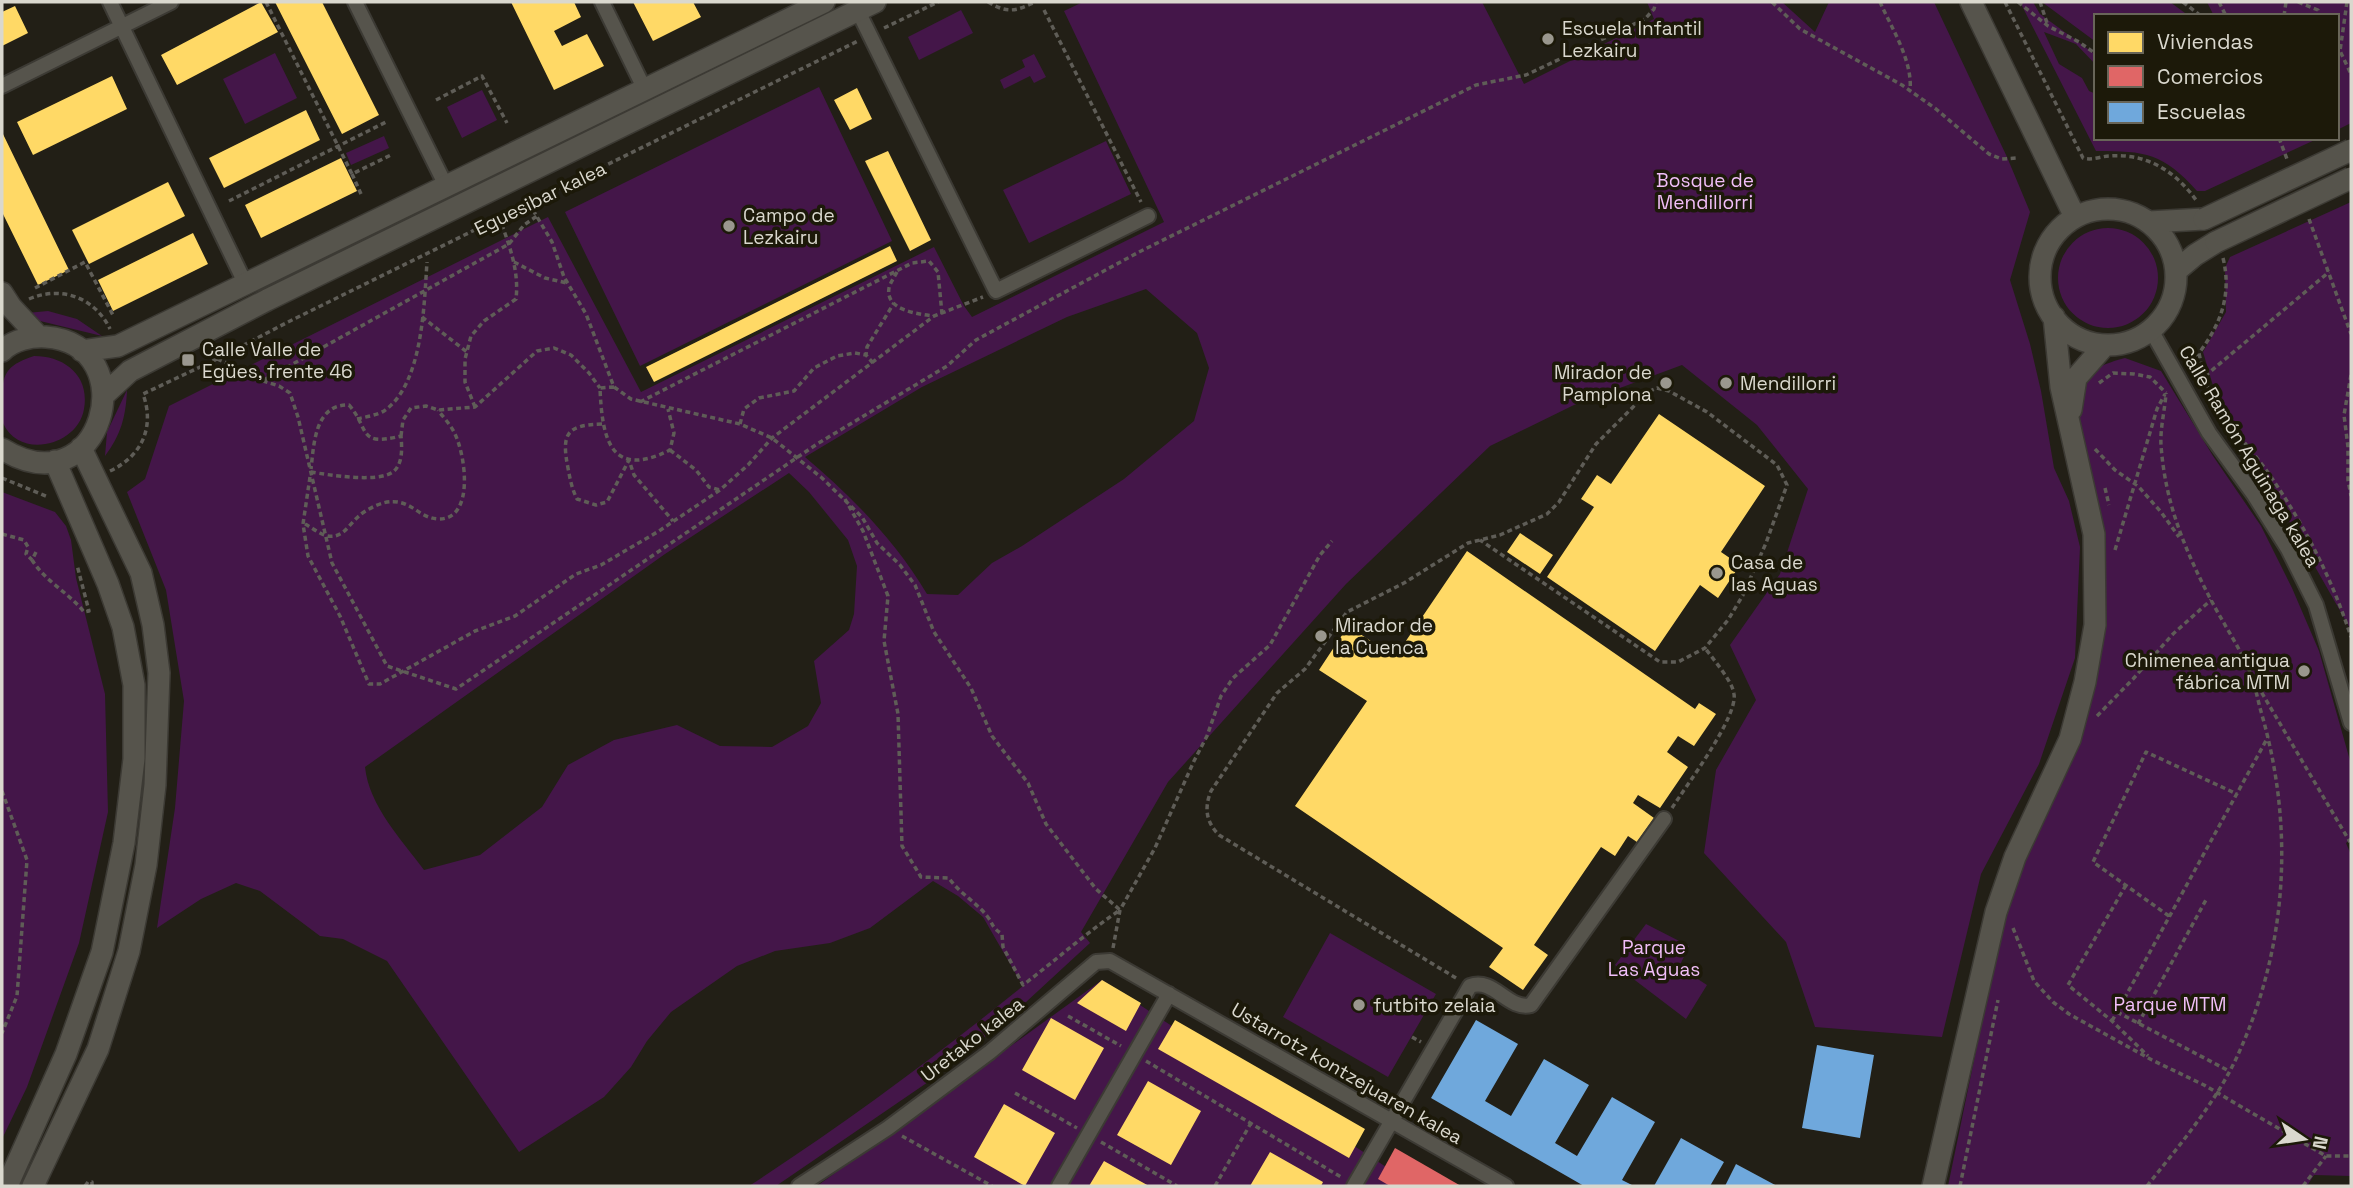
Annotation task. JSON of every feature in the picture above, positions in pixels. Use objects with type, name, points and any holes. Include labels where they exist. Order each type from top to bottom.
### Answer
[{"type":"street","points":[[110,2],[246,285]]},
{"type":"street","points":[[2,86],[171,2]]},
{"type":"street","points":[[355,2],[446,186]]},
{"type":"street","points":[[602,2],[644,88]]},
{"type":"street","points":[[82,351],[118,346],[824,2]]},
{"type":"street","points":[[1971,2],[2075,217]]},
{"type":"street","points":[[867,6],[870,35],[996,291],[1148,216]]},
{"type":"street","name":"Eguesibar kalea","points":[[104,396],[130,371],[267,300],[867,6]]},
{"type":"street","points":[[2149,222],[2201,210],[2351,150]]},
{"type":"street","points":[[2176,271],[2195,255],[2219,249],[2351,178]]},
{"type":"street","points":[[2113,209],[2132,213],[2149,222],[2163,236],[2172,253],[2176,271],[2174,293],[2166,314],[2151,330],[2122,344],[2105,345],[2086,341],[2068,332],[2054,317],[2043,297],[2040,274],[2045,251],[2057,232],[2075,217],[2093,210],[2113,209]]},
{"type":"street","points":[[6,300],[38,336]]},
{"type":"street","points":[[2054,317],[2061,387],[2083,446]]},
{"type":"street","name":"Calle Ramón Aguinaga kalea","points":[[2151,330],[2209,433],[2255,495],[2288,549],[2316,605],[2351,723]]},
{"type":"street","points":[[2,351],[21,340],[38,336],[69,342],[82,351],[97,371],[104,396],[102,415],[94,433],[81,448],[69,456],[36,463],[17,458],[2,449]]},
{"type":"street","points":[[1933,1186],[1996,912],[2015,857],[2070,739],[2085,682],[2095,625],[2094,534],[2083,446],[2071,410],[2076,378],[2105,345]]},
{"type":"street","points":[[33,1186],[98,1049],[129,951],[146,865],[155,785],[159,673],[153,625],[141,573],[81,448]]},
{"type":"street","points":[[7,1186],[66,1054],[102,952],[124,843],[134,759],[134,685],[123,628],[108,584],[55,461]]},
{"type":"street","points":[[1354,1185],[1470,986],[1478,983],[1487,985],[1521,1005],[1531,1005],[1664,819]]},
{"type":"street","points":[[1059,1186],[1169,994],[1110,961]]},
{"type":"street","name":"Uretako kalea","points":[[799,1186],[888,1128],[990,1052],[1096,962],[1110,961]]},
{"type":"street","name":"Ustarrotz kontzejuaren kalea","points":[[1169,994],[1506,1186]]},
{"type":"street","points":[[1941,1186],[1944,1142]]},
{"type":"path","points":[[267,2],[361,194]]},
{"type":"path","name":"Eguesibar kalea","points":[[97,477],[125,463],[143,443],[149,418],[143,394],[938,2]]},
{"type":"path","points":[[988,2],[1016,11],[1035,2]]},
{"type":"path","points":[[218,359],[245,375],[264,380],[290,393],[298,416],[332,563],[387,666],[456,689],[797,458],[947,366],[976,340],[1139,252],[1476,85],[1527,75],[1645,19],[1654,9],[1656,2]]},
{"type":"path","points":[[1772,2],[1800,29],[1910,91],[1936,109],[1989,154],[2002,159],[2017,158]]},
{"type":"path","points":[[1880,2],[1908,64],[1910,91]]},
{"type":"path","points":[[2005,2],[2083,158],[2088,160],[2126,156],[2155,163],[2185,184],[2201,210]]},
{"type":"path","points":[[2018,2],[2048,26],[2079,41],[2094,52]]},
{"type":"path","points":[[2040,2],[2048,26]]},
{"type":"path","points":[[2183,2],[2199,14]]},
{"type":"path","points":[[2298,2],[2318,10],[2319,14]]},
{"type":"path","points":[[2339,44],[2347,2]]},
{"type":"path","points":[[1044,10],[1148,216]]},
{"type":"path","points":[[2339,51],[2351,74]]},
{"type":"path","points":[[436,100],[482,76],[506,123]]},
{"type":"path","points":[[229,201],[386,122]]},
{"type":"path","points":[[2280,140],[2288,163]]},
{"type":"path","points":[[352,174],[393,154]]},
{"type":"path","points":[[533,209],[552,243],[568,283],[586,314],[614,387],[631,400],[740,424],[772,438],[822,478],[862,517],[877,543],[900,565],[915,585],[934,632],[971,688],[992,736],[1028,783],[1046,824],[1096,890],[1120,910]]},
{"type":"path","points":[[2306,211],[2351,334]]},
{"type":"path","points":[[264,380],[509,244],[524,225],[537,216]]},
{"type":"path","points":[[475,407],[465,382],[471,336],[484,321],[516,299],[518,282],[502,225]]},
{"type":"path","name":"Calle Ramón Aguinaga kalea","points":[[2219,249],[2226,269],[2226,295],[2218,324],[2199,353],[2204,376],[2219,408],[2272,479],[2299,522],[2334,591],[2351,637]]},
{"type":"path","points":[[640,402],[912,262],[929,261],[938,272],[942,314]]},
{"type":"path","points":[[35,288],[85,262],[114,317]]},
{"type":"path","points":[[358,419],[383,412],[405,389],[422,317],[427,262]]},
{"type":"path","points":[[514,262],[545,278],[568,283]]},
{"type":"path","points":[[897,272],[889,288],[890,299],[899,308],[915,313],[934,316],[942,314],[996,291]]},
{"type":"path","points":[[2204,376],[2329,272]]},
{"type":"path","points":[[6,300],[56,292],[77,297],[93,305],[104,318],[118,346]]},
{"type":"path","points":[[866,355],[867,346],[894,303]]},
{"type":"path","points":[[401,436],[373,439],[361,429],[349,405],[337,404],[328,411],[318,426],[303,524],[308,556],[340,616],[369,684],[380,684],[475,631],[515,615],[576,574],[601,565],[673,521],[720,490],[748,466],[772,438],[934,316]]},
{"type":"path","points":[[422,317],[467,352]]},
{"type":"path","points":[[438,411],[475,407],[537,351],[554,348],[571,355],[600,388],[602,424],[612,448],[623,459],[636,461],[656,457],[670,450]]},
{"type":"path","points":[[740,424],[744,409],[759,398],[794,391],[814,368],[837,356],[855,353],[866,355],[873,363]]},
{"type":"path","points":[[2351,375],[2344,415],[2350,445],[2348,480],[2351,496]]},
{"type":"path","points":[[600,388],[614,387]]},
{"type":"path","points":[[1470,986],[1424,961],[1219,835],[1209,821],[1206,805],[1211,791],[1277,692],[1305,669],[1347,612],[1404,583],[1468,543],[1480,540],[1500,535],[1547,514],[1559,502],[1596,444],[1641,397],[1657,388],[1670,391],[1707,412],[1777,465],[1787,485],[1743,595],[1705,648],[1678,662],[1660,662],[1480,540]]},
{"type":"path","points":[[2113,553],[2136,485],[2157,409],[2166,393],[2161,444],[2174,520],[2211,600],[2250,674],[2350,842]]},
{"type":"path","points":[[303,524],[326,536],[338,534],[350,528],[359,516],[382,503],[400,502],[412,505],[422,514],[438,519],[453,514],[460,505],[466,488],[455,432],[438,411],[426,406],[411,408],[403,420],[400,461],[394,471],[385,475],[347,478],[311,472]]},
{"type":"path","points":[[668,409],[674,433],[670,450]]},
{"type":"path","points":[[602,424],[580,425],[564,439],[572,489],[577,499],[596,505],[607,502],[629,460]]},
{"type":"path","points":[[2083,446],[2136,485],[2161,512],[2184,544]]},
{"type":"path","points":[[670,450],[696,470],[709,487],[720,490]]},
{"type":"path","points":[[629,460],[634,475],[673,521]]},
{"type":"path","points":[[2,478],[49,497],[67,489]]},
{"type":"path","points":[[845,499],[863,531],[888,596],[884,641],[898,714],[902,846],[921,877],[949,878],[957,889],[988,917],[992,928],[1002,934],[1003,947],[1023,985],[1064,954],[1091,929],[1120,910]]},
{"type":"path","points":[[2,534],[24,540],[26,554],[37,568],[74,599],[84,612],[89,611],[78,575],[77,562]]},
{"type":"path","points":[[1110,961],[1120,910],[1155,848],[1208,736],[1221,696],[1233,678],[1270,645],[1320,555],[1332,541]]},
{"type":"path","points":[[32,560],[36,552]]},
{"type":"path","points":[[2096,717],[2173,634],[2211,600]]},
{"type":"path","points":[[1664,819],[1701,765],[1735,705],[1734,691],[1705,648]]},
{"type":"path","points":[[2147,1186],[2194,1126],[2229,1071],[2260,1000],[2278,916],[2284,857],[2280,798],[2269,737],[2250,674]]},
{"type":"path","points":[[2112,1021],[2269,737]]},
{"type":"path","points":[[2170,917],[2093,862],[2146,752],[2237,794]]},
{"type":"path","points":[[2,791],[27,860],[17,996],[2,1034]]},
{"type":"path","points":[[2126,885],[2068,985],[2112,1021],[2152,1060]]},
{"type":"path","points":[[2138,1024],[2207,898]]},
{"type":"path","points":[[2012,926],[2034,981],[2053,1002],[2069,1014],[2204,1085],[2326,1156],[2351,1156]]},
{"type":"path","points":[[2117,1012],[2229,1071]]},
{"type":"path","points":[[1069,1016],[1354,1185]]},
{"type":"path","points":[[1014,1093],[1177,1186]]},
{"type":"path","points":[[1215,1186],[1251,1123]]},
{"type":"path","points":[[888,1128],[992,1186]]},
{"type":"path","points":[[2303,1186],[2326,1156]]},
{"type":"path","points":[[85,1186],[92,1182],[92,1186]]},
{"type":"green space","name":"Bosque de Mendillorri","points":[[1083,2],[1482,2],[1524,84],[1654,19],[1647,2],[1782,2],[1815,32],[1829,2],[1934,2],[2030,212],[2010,280],[2041,391],[2054,468],[2069,501],[2080,547],[2075,658],[2039,764],[1981,874],[1942,1037],[1815,1027],[1786,942],[1704,853],[1716,770],[1756,700],[1730,645],[1780,574],[1808,489],[1757,425],[1682,365],[1574,405],[1490,446],[1346,584],[1168,782],[1081,932],[1090,943],[1012,1015],[931,1080],[776,1186],[749,1186],[888,1090],[1023,986],[983,917],[958,896],[933,881],[870,928],[830,943],[775,951],[737,966],[671,1012],[647,1041],[631,1067],[604,1097],[519,1152],[387,961],[343,939],[320,936],[260,891],[236,883],[201,899],[157,928],[175,808],[184,701],[166,590],[127,492],[145,479],[169,406],[548,217],[641,392],[934,247],[972,317],[1164,222],[1064,11]],"holes":[[[1146,289],[1197,333],[1209,368],[1194,421],[1124,479],[992,563],[958,595],[927,594],[901,555],[872,520],[805,457],[922,387],[1067,317]],[[789,473],[809,492],[848,540],[857,566],[854,614],[849,630],[814,661],[821,703],[808,726],[772,747],[720,746],[677,725],[614,740],[568,765],[542,807],[480,855],[424,870],[380,809],[365,767],[665,554]]]},
{"type":"green space","points":[[2020,2],[2033,2],[2040,14],[2094,54],[2094,63],[2076,44],[2044,32],[2059,64],[2082,78],[2089,91],[2094,93],[2094,140],[2315,140],[2205,191],[2197,191],[2174,169],[2152,157],[2128,152],[2096,151]]},
{"type":"green space","points":[[2042,2],[2170,2],[2186,14],[2094,14],[2094,41]]},
{"type":"green space","points":[[2207,2],[2351,2],[2351,123],[2339,129],[2339,14],[2213,14]]},
{"type":"green space","points":[[961,10],[973,33],[919,60],[908,37]]},
{"type":"green space","points":[[275,53],[297,98],[245,124],[223,79]]},
{"type":"green space","points":[[1034,54],[1046,77],[1034,83],[1030,76],[1004,89],[1000,80],[1025,67],[1022,60]]},
{"type":"green space","name":"Campo de Lezkairu","points":[[819,87],[892,241],[640,366],[565,212]]},
{"type":"green space","points":[[482,90],[497,120],[462,138],[447,107]]},
{"type":"green space","points":[[384,136],[389,148],[351,165],[346,153]]},
{"type":"green space","points":[[1106,141],[1131,194],[1029,243],[1003,190]]},
{"type":"green space","points":[[2351,202],[2351,630],[2214,389],[2203,352],[2226,312],[2225,268],[2230,257]]},
{"type":"green space","points":[[2108,228],[2136,236],[2150,250],[2158,278],[2150,306],[2136,320],[2108,328],[2080,320],[2066,306],[2058,278],[2066,250],[2080,236]]},
{"type":"green space","points":[[48,311],[77,319],[102,336],[40,321],[27,313]]},
{"type":"green space","points":[[34,356],[65,364],[79,377],[85,397],[79,422],[71,432],[47,444],[34,445],[11,435],[3,423],[2,388],[6,375],[13,366]]},
{"type":"green space","name":"Parque MTM","points":[[2125,358],[2161,371],[2213,456],[2261,526],[2319,651],[2351,764],[2351,839],[2346,843],[2351,855],[2351,1176],[2314,1175],[2307,1186],[1948,1186],[2003,920],[2098,664],[2078,420],[2081,395],[2087,378],[2100,367]]},
{"type":"green space","points":[[127,390],[122,425],[105,456],[107,432]]},
{"type":"green space","points":[[2,492],[55,512],[66,526],[71,540],[76,578],[105,694],[108,812],[79,943],[27,1087],[2,1139]]},
{"type":"green space","name":"Parque Las Aguas","points":[[1646,924],[1689,946],[1679,967],[1707,985],[1686,1019],[1615,965]]},
{"type":"green space","name":"futbito zelaia","points":[[1330,933],[1436,994],[1388,1077],[1283,1017]]},
{"type":"green space","points":[[1102,980],[1415,1186],[817,1186]]},
{"type":"building: Viviendas","points":[[261,2],[278,32],[177,85],[161,55]]},
{"type":"building: Viviendas","points":[[275,2],[322,2],[379,115],[342,134]]},
{"type":"building: Viviendas","points":[[511,2],[574,2],[581,17],[554,31],[562,46],[587,34],[604,66],[554,90]]},
{"type":"building: Viviendas","points":[[633,2],[693,2],[701,17],[653,41]]},
{"type":"building: Viviendas","points":[[15,6],[28,33],[2,46],[2,12]]},
{"type":"building: Viviendas","points":[[112,76],[127,109],[33,155],[17,122]]},
{"type":"building: Viviendas","points":[[857,88],[872,119],[850,130],[834,100]]},
{"type":"building: Viviendas","points":[[306,110],[320,140],[224,188],[209,158]]},
{"type":"building: Viviendas","points":[[2,132],[69,270],[38,285],[2,212]]},
{"type":"building: Viviendas","points":[[888,151],[931,240],[910,251],[865,161]]},
{"type":"building: Viviendas","points":[[341,158],[357,191],[261,238],[245,205]]},
{"type":"building: Viviendas","points":[[168,182],[185,216],[89,264],[72,230]]},
{"type":"building: Viviendas","points":[[193,233],[208,264],[113,311],[98,280]]},
{"type":"building: Viviendas","points":[[890,246],[897,261],[654,382],[646,367]]},
{"type":"building: Viviendas","points":[[1659,414],[1765,486],[1721,552],[1740,565],[1718,598],[1700,585],[1655,651],[1547,577],[1594,507],[1581,499],[1597,475],[1611,484]]},
{"type":"building: Viviendas","points":[[1520,533],[1553,555],[1540,574],[1507,552]]},
{"type":"building: Viviendas","points":[[1467,551],[1695,709],[1699,703],[1716,714],[1694,746],[1678,736],[1667,752],[1688,767],[1660,808],[1638,795],[1633,803],[1654,818],[1637,842],[1628,836],[1615,856],[1601,847],[1534,945],[1548,955],[1523,990],[1489,967],[1503,948],[1295,806],[1367,701],[1319,670],[1348,626],[1395,657]]},
{"type":"building: Viviendas","points":[[1102,980],[1141,1003],[1126,1031],[1077,1003]]},
{"type":"building: Viviendas","points":[[1051,1018],[1104,1048],[1075,1100],[1022,1070]]},
{"type":"building: Viviendas","points":[[1175,1020],[1365,1129],[1349,1158],[1158,1049]]},
{"type":"building: Viviendas","points":[[1148,1081],[1201,1111],[1171,1165],[1117,1135]]},
{"type":"building: Viviendas","points":[[1004,1104],[1055,1133],[1025,1186],[974,1157]]},
{"type":"building: Viviendas","points":[[1270,1152],[1323,1182],[1321,1186],[1250,1186]]},
{"type":"building: Viviendas","points":[[1104,1161],[1149,1186],[1089,1186]]},
{"type":"building: Comercios","points":[[1395,1148],[1461,1186],[1390,1186],[1378,1179]]},
{"type":"building: Escuelas","points":[[1476,1020],[1518,1044],[1485,1101],[1511,1116],[1544,1059],[1589,1085],[1555,1143],[1577,1156],[1612,1097],[1655,1122],[1622,1180],[1634,1186],[1584,1186],[1431,1098]]},
{"type":"building: Escuelas","points":[[1817,1045],[1874,1055],[1860,1138],[1802,1128]]},
{"type":"building: Escuelas","points":[[1681,1138],[1724,1162],[1710,1186],[1654,1186]]},
{"type":"building: Escuelas","points":[[1736,1164],[1777,1186],[1725,1186]]},
{"type":"place","name":"Escuela Infantil Lezkairu","points":[[1548,39]]},
{"type":"place","name":"Campo de Lezkairu","points":[[729,226]]},
{"type":"place","name":"Calle Valle de Egües, frente 46","points":[[188,360]]},
{"type":"place","name":"Mirador de Pamplona","points":[[1666,383]]},
{"type":"place","name":"Mendillorri","points":[[1726,383]]},
{"type":"place","name":"Casa de las Aguas","points":[[1717,573]]},
{"type":"place","name":"Mirador de la Cuenca","points":[[1321,636]]},
{"type":"place","name":"Chimenea antigua fábrica MTM","points":[[2304,671]]},
{"type":"place","name":"futbito zelaia","points":[[1359,1005]]}]
